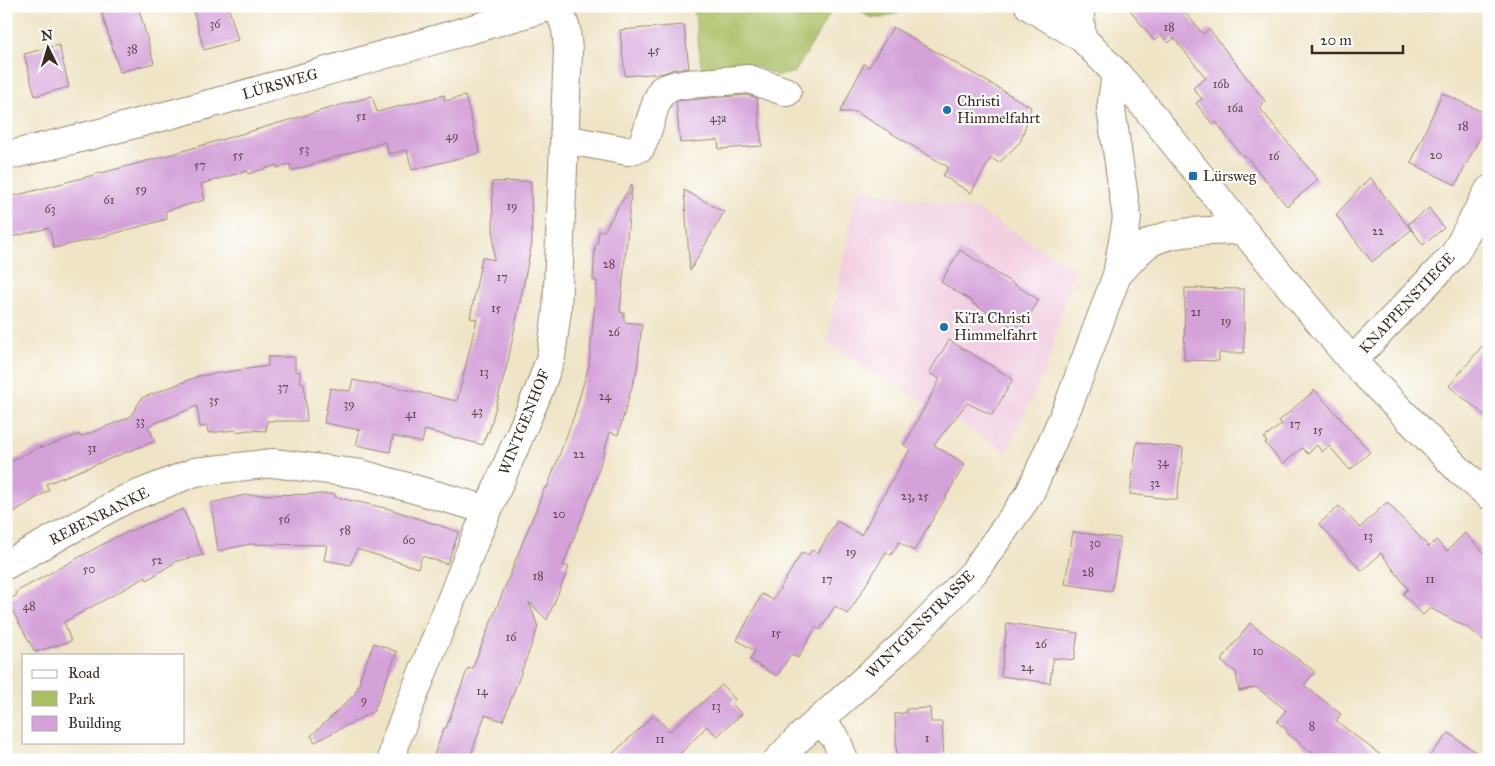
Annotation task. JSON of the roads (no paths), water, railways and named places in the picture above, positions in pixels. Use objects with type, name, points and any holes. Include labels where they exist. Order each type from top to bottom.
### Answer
[{"type":"street","name":"LÜRSWEG","points":[[6,156],[280,84],[552,6]]},
{"type":"street","name":"WINTGENHOF","points":[[392,760],[396,740],[488,510],[540,390],[550,357],[557,310],[568,50],[566,29],[558,6]]},
{"type":"street","points":[[1029,6],[1082,38],[1116,73],[1352,361],[1460,470],[1489,495]]},
{"type":"street","points":[[1079,6],[1082,38]]},
{"type":"street","name":"WINTGENSTRASSE","points":[[778,760],[796,741],[910,639],[974,572],[1030,493],[1070,401],[1117,275],[1127,218],[1111,109],[1116,73]]},
{"type":"street","points":[[564,140],[628,151],[641,148],[647,135],[656,101],[662,90],[676,85],[749,79],[787,92]]},
{"type":"street","name":"KNAPPENSTIEGE","points":[[1352,361],[1454,255],[1489,190]]},
{"type":"street","name":"WINTGENSTRASSE","points":[[1117,275],[1145,245],[1170,235],[1243,230]]},
{"type":"street","name":"REBENRANKE","points":[[6,565],[126,499],[195,472],[273,462],[362,474],[488,510]]},
{"type":"street","points":[[820,720],[836,739],[844,760]]},
{"type":"place","name":"Christi Himmelfahrt","points":[[947,110]]},
{"type":"place","name":"Lürsweg","points":[[1193,176]]},
{"type":"place","name":"KiTa Christi Himmelfahrt","points":[[944,327]]}]
